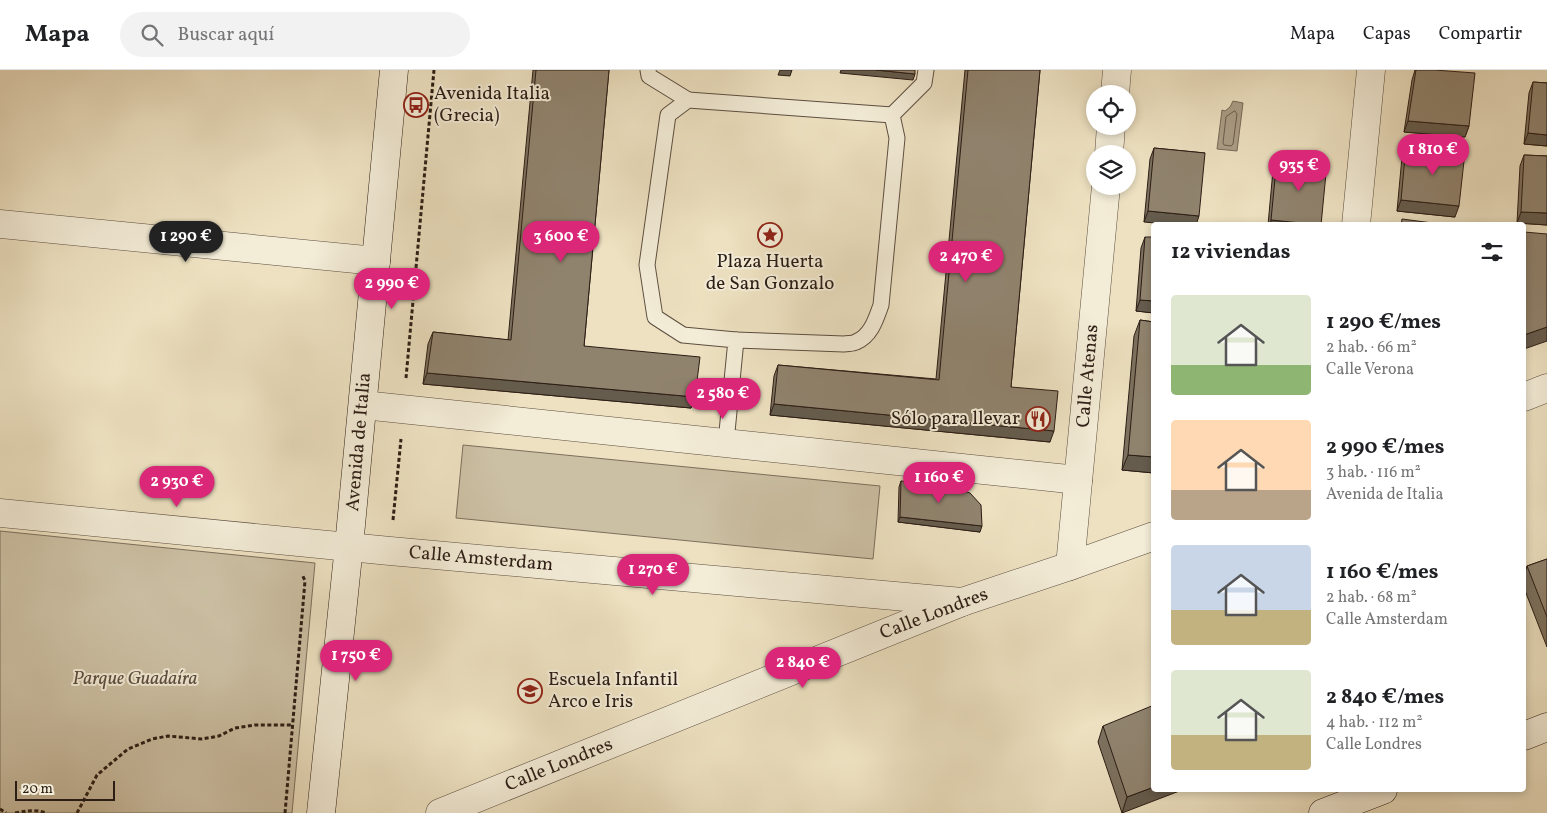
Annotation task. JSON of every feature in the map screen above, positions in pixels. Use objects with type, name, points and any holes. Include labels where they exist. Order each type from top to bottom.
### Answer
[{"type":"street","name":"Avenida de Italia","points":[[321,813],[349,546],[394,70]]},
{"type":"street","points":[[1115,85],[1117,70]]},
{"type":"street","points":[[1356,222],[1371,70]]},
{"type":"street","name":"Calle Atenas","points":[[1070,566],[1105,195]]},
{"type":"street","points":[[0,224],[376,261]]},
{"type":"street","points":[[1526,396],[1547,388]]},
{"type":"street","points":[[362,405],[1078,480]]},
{"type":"street","name":"Calle Amsterdam","points":[[0,513],[962,602]]},
{"type":"street","name":"Calle Londres","points":[[440,813],[962,602],[1151,537]]},
{"type":"street","points":[[1526,735],[1547,727]]},
{"type":"street","points":[[1323,813],[1378,792]]},
{"type":"lane","points":[[648,70],[649,76],[688,100],[892,115],[924,83],[926,70]]},
{"type":"lane","points":[[688,100],[668,115],[647,265],[655,317],[684,335],[736,340],[844,344],[857,342],[869,331],[875,322],[881,305],[897,138],[892,115]]},
{"type":"lane","points":[[726,442],[736,340]]},
{"type":"path","points":[[406,381],[434,70]]},
{"type":"path","points":[[392,527],[401,439]]},
{"type":"path","points":[[285,813],[305,581],[303,575],[298,570]]},
{"type":"path","points":[[77,813],[97,775],[128,750],[152,739],[168,736],[202,739],[218,736],[235,728],[255,725],[293,725]]},
{"type":"path","points":[[0,809],[6,813]]},
{"type":"path","points":[[15,813],[28,810],[46,813]]},
{"type":"green space","points":[[463,445],[880,486],[873,559],[456,518]]},
{"type":"green space","name":"Parque Guadaíra","points":[[0,531],[315,563],[292,813],[0,813]]},
{"type":"water","points":[[1233,101],[1243,103],[1237,151],[1217,149],[1222,110],[1225,111],[1230,107]]},
{"type":"building","points":[[536,70],[609,70],[584,346],[700,357],[695,397],[427,373],[433,332],[511,340]]},
{"type":"building","points":[[876,70],[915,70],[915,74]]},
{"type":"building","points":[[968,70],[1040,70],[1011,387],[1058,391],[1054,431],[774,404],[778,365],[939,380]]},
{"type":"building","points":[[1416,70],[1475,73],[1469,126],[1408,121]]},
{"type":"building","points":[[1533,82],[1547,83],[1547,135],[1528,133]]},
{"type":"building","points":[[1406,146],[1465,152],[1459,206],[1401,200]]},
{"type":"building","points":[[1154,148],[1205,153],[1199,216],[1148,211]]},
{"type":"building","points":[[1524,155],[1547,156],[1547,213],[1521,212]]},
{"type":"building","points":[[1277,158],[1327,163],[1321,222],[1271,220]]},
{"type":"building","points":[[1402,219],[1425,222],[1402,222]]},
{"type":"building","points":[[1526,232],[1547,234],[1547,327],[1526,334]]},
{"type":"building","points":[[1145,237],[1151,237],[1151,301],[1140,300]]},
{"type":"building","points":[[1140,320],[1151,322],[1151,457],[1128,455]]},
{"type":"building","points":[[901,481],[950,486],[970,493],[981,505],[982,526],[900,517]]},
{"type":"building","points":[[1547,559],[1547,617],[1527,566]]},
{"type":"building","points":[[1151,706],[1151,788],[1127,797],[1103,726]]},
{"type":"place","name":"Avenida Italia (Grecia)","points":[[416,105]]},
{"type":"place","name":"Plaza Huerta de San Gonzalo","points":[[770,235]]},
{"type":"place","name":"Sólo para llevar","points":[[1038,419]]},
{"type":"place","name":"Escuela Infantil Arco e Iris","points":[[530,691]]}]
